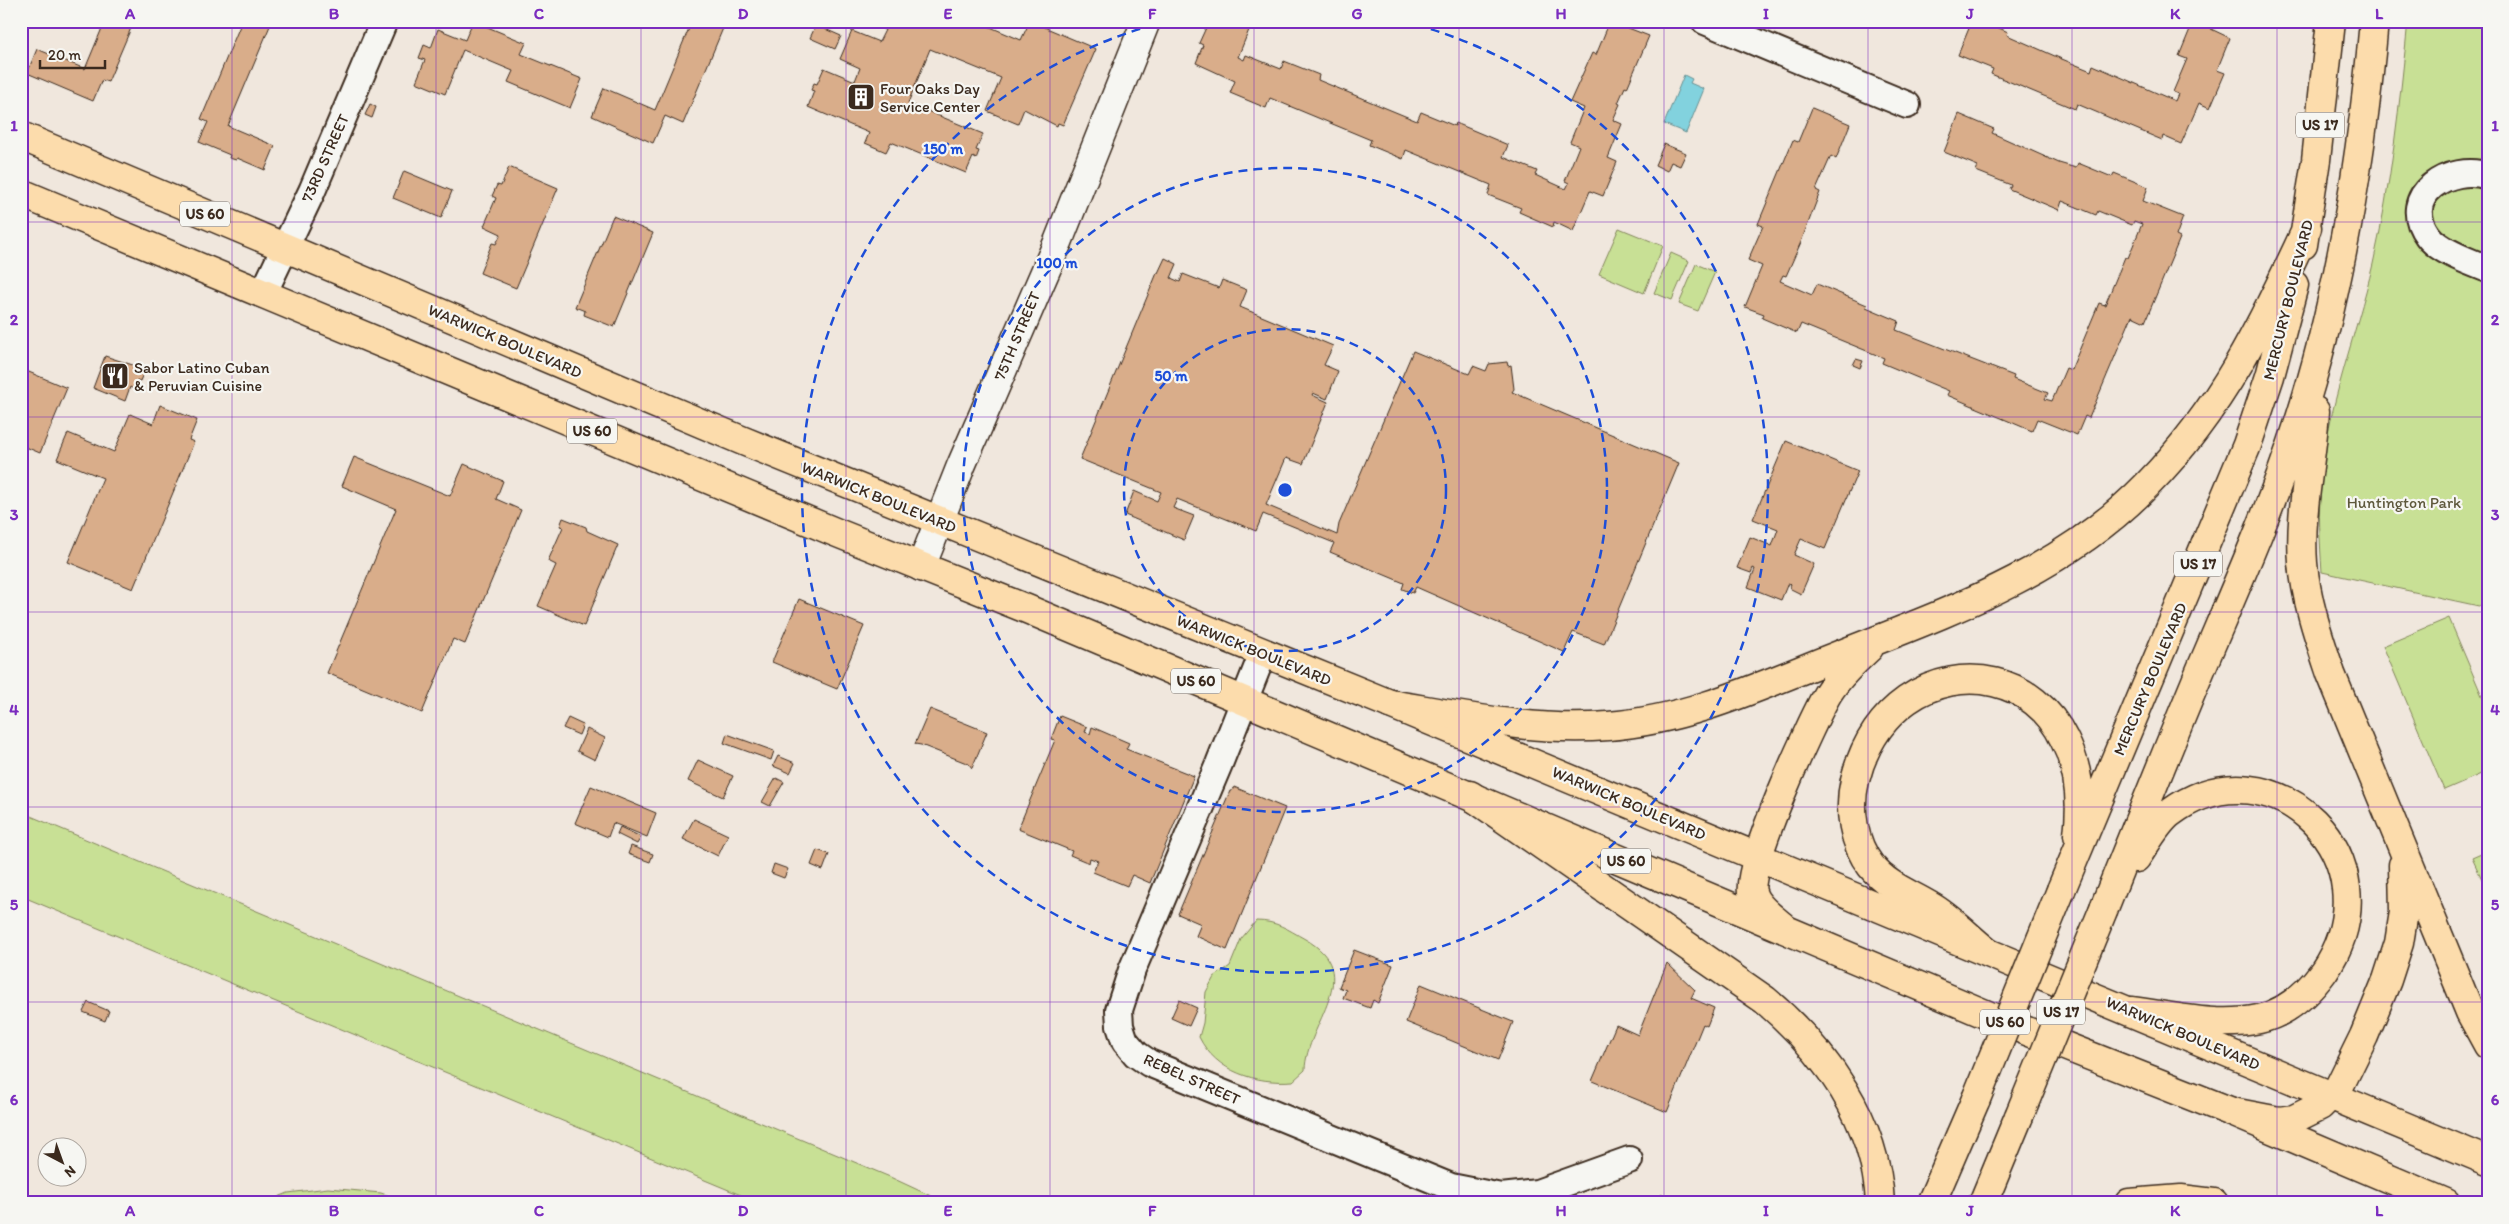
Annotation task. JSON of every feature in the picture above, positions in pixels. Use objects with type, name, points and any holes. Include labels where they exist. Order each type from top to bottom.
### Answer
[{"type":"main road","name":"MERCURY BOULEVARD","points":[[1931,1203],[1976,1099],[2247,445],[2270,376],[2307,228],[2331,21]]},
{"type":"main road","name":"US 17","points":[[1984,1203],[2272,499],[2298,424],[2345,240],[2352,201],[2374,21]]},
{"type":"main road","name":"WARWICK BOULEVARD","points":[[21,136],[939,522],[1390,704],[2488,1161]]},
{"type":"main road","name":"US 60","points":[[21,193],[921,567],[1027,609],[1782,926],[2004,1022],[2232,1112],[2446,1203]]},
{"type":"main road","points":[[1390,704],[1509,724],[1556,728],[1645,722],[1691,712],[1877,640],[1978,599],[2044,565],[2088,536],[2145,488],[2193,434],[2235,373],[2265,318],[2307,228]]},
{"type":"main road","points":[[2320,343],[2314,426],[2303,523],[2303,564],[2307,592],[2330,674],[2470,1012],[2488,1045]]},
{"type":"main road","points":[[1782,926],[1756,902],[1752,893],[1751,884],[1758,857],[1801,752],[1828,693],[1847,669],[1877,640]]},
{"type":"main road","points":[[1986,951],[1931,906],[1891,886],[1871,866],[1862,851],[1852,813],[1853,790],[1859,764],[1873,735],[1886,718],[1901,704],[1921,690],[1943,681],[1966,678],[1989,680],[2004,685],[2034,703],[2046,714],[2064,739],[2076,772],[2079,795],[2079,824],[2075,858]]},
{"type":"main road","points":[[2104,908],[2168,814],[2198,797],[2229,788],[2247,789],[2276,797],[2299,810],[2326,834],[2336,849],[2343,868],[2347,890],[2346,910],[2336,948],[2317,980],[2290,1005],[2274,1014],[2259,1019],[2227,1023],[2131,1011]]},
{"type":"main road","points":[[1470,795],[1765,1000],[1789,1020],[1810,1042],[1836,1075],[1853,1107],[1870,1151],[1880,1203]]},
{"type":"main road","points":[[2232,1112],[2279,1121],[2294,1119],[2320,1106],[2339,1087],[2364,1036],[2387,980],[2399,943],[2404,912],[2402,848]]},
{"type":"main road","points":[[2129,1203],[2181,1199],[2214,1203]]},
{"type":"street","name":"73RD STREET","points":[[264,294],[286,248],[384,21]]},
{"type":"street","name":"75TH STREET","points":[[921,567],[1058,242],[1146,21]]},
{"type":"street","points":[[1705,21],[1906,105]]},
{"type":"street","points":[[2488,176],[2461,173],[2442,178],[2426,189],[2420,210],[2422,226],[2429,237],[2450,252],[2488,269]]},
{"type":"street","name":"REBEL STREET","points":[[1263,653],[1245,702],[1132,970],[1119,1010],[1120,1026],[1126,1041],[1136,1054],[1149,1063],[1451,1187],[1501,1197],[1537,1193],[1628,1160]]},
{"type":"green space","name":"Huntington Park","points":[[2408,21],[2488,21],[2488,608],[2322,572],[2320,504],[2324,454],[2329,426],[2373,264],[2385,204],[2402,82]]},
{"type":"green space","points":[[1619,228],[1663,246],[1644,293],[1599,274]]},
{"type":"green space","points":[[1671,253],[1689,261],[1672,300],[1654,293]]},
{"type":"green space","points":[[1696,264],[1715,272],[1698,311],[1679,304]]},
{"type":"green space","points":[[2449,618],[2488,710],[2488,771],[2444,790],[2383,646]]},
{"type":"green space","points":[[21,812],[890,1177],[946,1203],[760,1203],[21,896]]},
{"type":"green space","points":[[2488,851],[2488,892],[2472,858]]},
{"type":"green space","points":[[1256,921],[1276,924],[1305,939],[1323,953],[1331,968],[1333,983],[1329,1000],[1308,1052],[1305,1070],[1293,1081],[1251,1078],[1238,1073],[1216,1059],[1206,1049],[1199,1037],[1203,1023],[1206,992],[1214,977],[1230,966],[1241,939]]},
{"type":"green space","points":[[328,1188],[381,1193],[409,1203],[264,1203],[288,1193]]},
{"type":"water","points":[[1684,75],[1692,79],[1690,83],[1704,89],[1686,133],[1664,124]]},
{"type":"building","points":[[105,21],[134,21],[108,82],[102,80],[93,101],[27,73],[37,49],[85,69]]},
{"type":"building","points":[[242,21],[272,21],[228,126],[275,146],[265,170],[237,158],[236,160],[229,158],[230,155],[199,142],[208,122],[201,119]]},
{"type":"building","points":[[473,21],[526,43],[521,54],[582,79],[570,108],[508,82],[513,71],[463,50],[445,94],[416,82],[425,60],[419,58],[424,45],[431,48],[438,29],[465,40]]},
{"type":"building","points":[[692,21],[726,21],[683,124],[665,116],[653,143],[592,116],[604,88],[655,110]]},
{"type":"building","name":"Four Oaks Day Service Center","points":[[863,21],[976,21],[1021,40],[1030,21],[1096,49],[1063,125],[1058,123],[1057,126],[1024,109],[1018,124],[987,111],[1001,78],[930,49],[908,103],[983,134],[976,150],[979,151],[976,159],[973,157],[966,173],[891,142],[886,152],[865,143],[869,133],[808,107],[814,91],[811,90],[814,83],[817,84],[824,68],[855,81],[860,68],[840,59],[852,31],[879,42],[885,30],[869,23],[867,26],[862,24]]},
{"type":"building","points":[[1209,21],[1261,21],[1259,28],[1251,25],[1238,57],[1244,60],[1246,55],[1281,69],[1284,61],[1319,75],[1318,80],[1417,121],[1421,112],[1455,126],[1456,123],[1508,145],[1503,157],[1537,171],[1535,175],[1566,189],[1569,183],[1565,181],[1579,146],[1570,142],[1584,108],[1570,102],[1592,53],[1596,55],[1610,21],[1649,36],[1627,88],[1625,87],[1618,103],[1620,104],[1613,120],[1622,124],[1608,158],[1617,162],[1603,196],[1590,191],[1573,231],[1554,222],[1553,227],[1519,212],[1521,208],[1488,195],[1491,185],[1406,150],[1403,159],[1369,145],[1371,140],[1270,98],[1266,108],[1230,93],[1235,81],[1196,63],[1203,45],[1199,43]]},
{"type":"building","points":[[1972,21],[1983,21],[2008,32],[2007,35],[2057,57],[2091,71],[2093,65],[2175,101],[2178,94],[2173,92],[2187,59],[2179,56],[2193,22],[2191,21],[2215,21],[2211,29],[2230,38],[2217,70],[2225,73],[2210,108],[2199,103],[2181,144],[2163,136],[2162,140],[2077,104],[2075,109],[1991,74],[1993,69],[1958,55]]},
{"type":"building","points":[[816,25],[841,36],[835,49],[810,38]]},
{"type":"building","points":[[370,104],[376,107],[372,118],[365,115]]},
{"type":"building","points":[[1812,108],[1850,124],[1836,159],[1831,156],[1816,190],[1820,192],[1801,242],[1786,276],[1783,275],[1780,281],[1812,295],[1817,284],[1867,305],[1866,307],[1899,321],[1896,330],[2014,376],[2013,379],[2048,393],[2045,399],[2052,401],[2066,368],[2071,370],[2099,303],[2105,305],[2125,257],[2128,258],[2142,224],[2134,221],[2132,225],[2098,211],[2096,215],[2062,201],[2059,210],[2009,189],[2011,185],[1976,171],[1978,166],[1944,152],[1959,114],[1994,129],[1992,133],[2059,163],[2076,168],[2078,163],[2112,177],[2114,173],[2148,187],[2143,201],[2183,217],[2176,236],[2180,238],[2145,322],[2132,316],[2089,418],[2085,416],[2077,435],[2037,419],[2032,431],[1947,395],[1949,391],[1882,363],[1884,358],[1801,324],[1797,333],[1762,318],[1764,314],[1745,307],[1762,266],[1748,260],[1763,226],[1758,224],[1793,140],[1798,142]]},
{"type":"building","points":[[1664,144],[1686,153],[1680,166],[1671,162],[1667,171],[1655,165]]},
{"type":"building","points":[[509,167],[558,188],[516,288],[480,273],[492,243],[496,244],[501,234],[484,226],[496,198],[492,196],[497,185],[501,186]]},
{"type":"building","points":[[404,171],[452,191],[441,218],[393,198]]},
{"type":"building","points":[[613,216],[653,233],[614,327],[584,315],[585,311],[575,307]]},
{"type":"building","points":[[1165,258],[1177,264],[1171,278],[1180,282],[1183,274],[1219,288],[1222,280],[1247,290],[1240,307],[1333,346],[1324,365],[1338,371],[1327,399],[1313,393],[1312,395],[1328,402],[1303,464],[1286,458],[1266,505],[1337,535],[1339,524],[1413,351],[1469,374],[1473,366],[1486,371],[1489,364],[1507,362],[1508,366],[1511,365],[1514,389],[1512,392],[1679,463],[1604,644],[1573,632],[1564,652],[1416,587],[1413,593],[1402,589],[1404,583],[1330,552],[1334,543],[1263,514],[1256,531],[1177,499],[1173,508],[1194,516],[1184,540],[1125,515],[1134,491],[1157,501],[1161,492],[1080,459],[1157,273]]},
{"type":"building","points":[[105,356],[145,369],[140,381],[137,380],[133,389],[130,387],[125,401],[93,388]]},
{"type":"building","points":[[1856,359],[1863,361],[1860,368],[1853,365]]},
{"type":"building","points":[[24,370],[67,388],[40,453],[21,445],[21,377]]},
{"type":"building","points":[[160,405],[197,420],[189,440],[194,442],[133,589],[68,562],[103,478],[57,459],[68,433],[114,452],[130,414],[153,424]]},
{"type":"building","points":[[1786,441],[1858,471],[1825,549],[1801,539],[1794,555],[1814,564],[1801,594],[1789,588],[1791,584],[1788,583],[1781,600],[1748,587],[1755,569],[1753,568],[1751,573],[1737,568],[1750,537],[1772,546],[1778,529],[1753,519]]},
{"type":"building","points":[[354,457],[450,496],[464,464],[503,481],[496,499],[521,510],[465,644],[453,639],[422,713],[327,673],[396,509],[342,486]]},
{"type":"building","points":[[563,518],[586,527],[587,531],[618,545],[584,626],[538,606],[556,565],[548,561],[563,527],[560,526]]},
{"type":"building","points":[[799,599],[864,626],[837,689],[772,662]]},
{"type":"building","points":[[930,709],[987,732],[972,768],[969,764],[915,744]]},
{"type":"building","points":[[1060,716],[1087,727],[1085,732],[1090,734],[1092,727],[1129,743],[1126,749],[1194,776],[1150,883],[1132,875],[1127,886],[1093,872],[1098,861],[1090,858],[1089,863],[1070,855],[1072,851],[1018,829],[1055,740],[1051,739]]},
{"type":"building","points":[[568,718],[583,725],[579,735],[563,728]]},
{"type":"building","points":[[587,729],[605,738],[595,760],[577,751]]},
{"type":"building","points":[[727,734],[774,751],[771,760],[724,743]]},
{"type":"building","points":[[778,756],[795,763],[790,773],[773,766]]},
{"type":"building","points":[[698,760],[733,776],[723,797],[688,781]]},
{"type":"building","points":[[776,778],[784,782],[770,806],[762,802]]},
{"type":"building","points":[[591,786],[656,813],[647,837],[613,823],[608,837],[575,823]]},
{"type":"building","points":[[1234,787],[1285,808],[1227,950],[1196,936],[1201,924],[1178,914],[1230,791]]},
{"type":"building","points":[[694,819],[728,835],[718,856],[683,839]]},
{"type":"building","points":[[620,827],[641,837],[637,844],[617,834]]},
{"type":"building","points":[[631,846],[653,854],[650,862],[628,854]]},
{"type":"building","points":[[817,850],[829,854],[823,870],[811,865]]},
{"type":"building","points":[[774,864],[788,869],[784,878],[771,873]]},
{"type":"building","points":[[1354,950],[1393,965],[1378,1003],[1373,1000],[1370,1008],[1343,998],[1346,990],[1339,987]]},
{"type":"building","points":[[1667,963],[1695,990],[1691,998],[1714,1008],[1707,1026],[1703,1024],[1667,1112],[1592,1081],[1616,1025],[1638,1035]]},
{"type":"building","points":[[1421,984],[1513,1022],[1498,1060],[1406,1022]]},
{"type":"building","points":[[1179,1000],[1197,1008],[1189,1026],[1171,1018]]},
{"type":"building","points":[[88,1002],[109,1011],[105,1021],[83,1012]]},
{"type":"building","points":[[1662,1194],[1682,1203],[1658,1203]]},
{"type":"place","name":"Four Oaks Day Service Center","points":[[861,97]]},
{"type":"place","name":"Sabor Latino Cuban & Peruvian Cuisine","points":[[115,376]]}]
